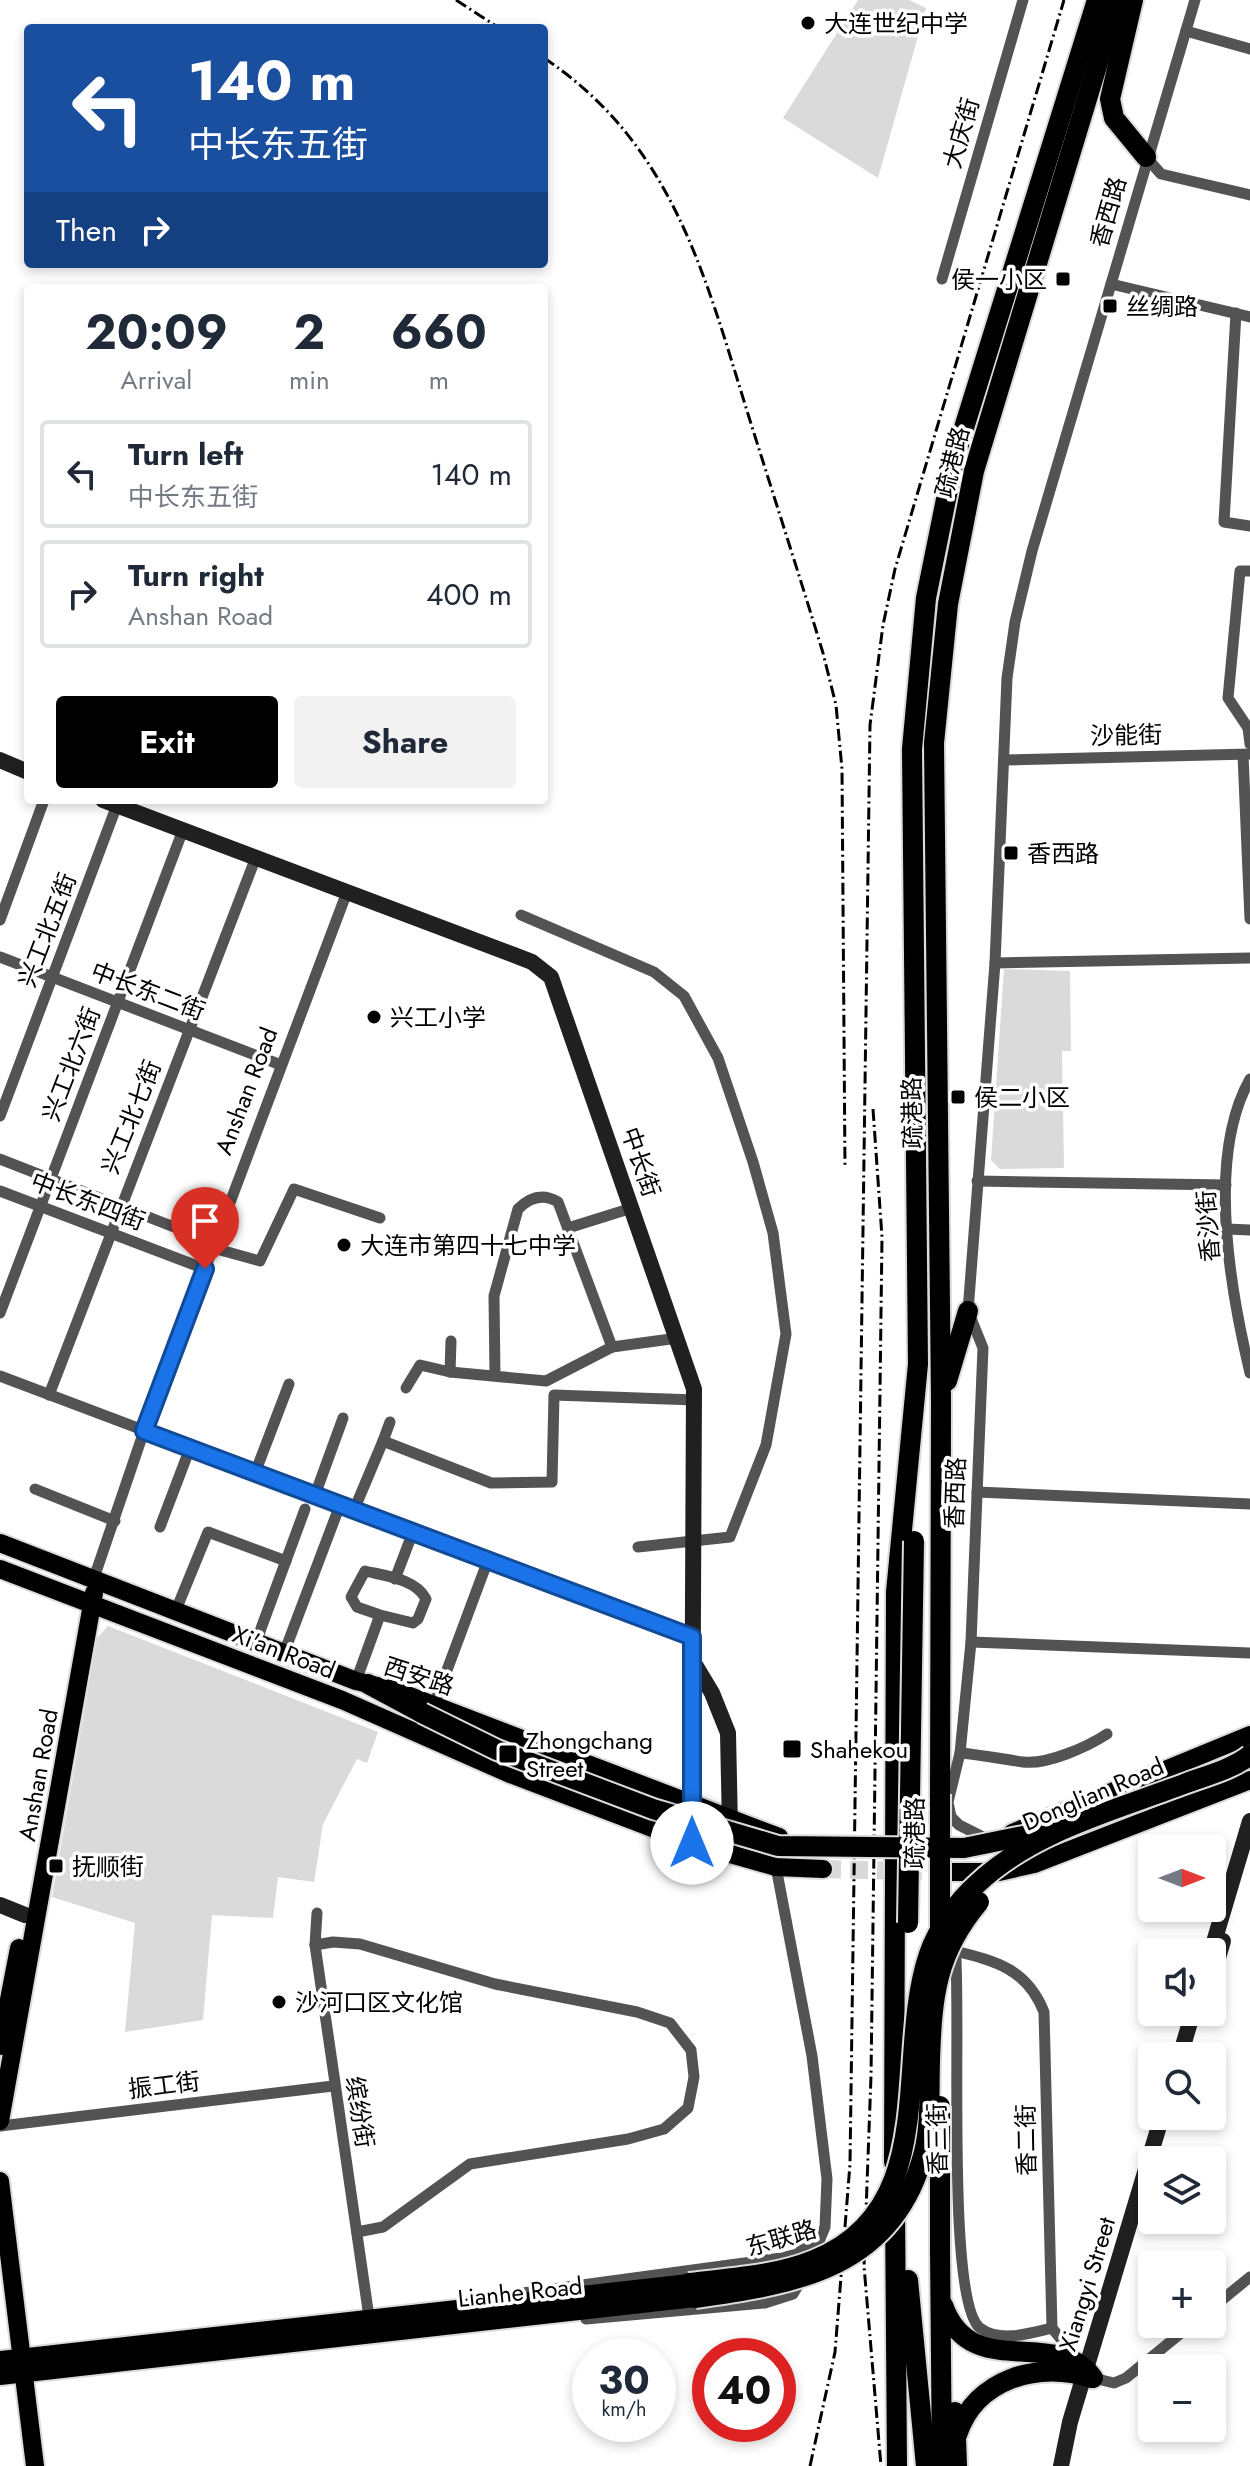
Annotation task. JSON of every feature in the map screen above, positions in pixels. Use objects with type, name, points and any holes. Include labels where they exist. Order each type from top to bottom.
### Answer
[{"type":"highway","points":[[908,2125],[918,1364],[912,749],[926,598],[954,460],[1097,0]]},
{"type":"highway","name":"疏港路","points":[[940,2297],[941,1400],[934,743],[948,604],[974,471],[1117,0]]},
{"type":"highway","points":[[1133,0],[1110,99],[1114,118],[1146,157]]},
{"type":"highway","points":[[941,1400],[968,1311]]},
{"type":"highway","points":[[897,2466],[894,2165],[896,1592],[918,1364]]},
{"type":"highway","points":[[362,1683],[428,1709],[497,1750],[653,1809],[778,1846],[964,1848],[1083,1823]]},
{"type":"highway","name":"Donglian Road","points":[[908,2125],[916,2027],[929,1955],[939,1931],[978,1883],[1043,1840],[1250,1755]]},
{"type":"highway","name":"Lianhe Road","points":[[692,2290],[764,2288],[818,2274],[863,2248],[907,2196],[924,2150],[932,2004],[940,1963],[965,1919],[992,1886],[1049,1852],[1250,1771]]},
{"type":"highway","name":"东联路","points":[[692,2290],[814,2261],[849,2240],[892,2187],[908,2125]]},
{"type":"highway","points":[[894,2165],[926,2466]]},
{"type":"highway","points":[[940,2297],[952,2324],[970,2341],[1000,2351],[1065,2358],[1088,2374]]},
{"type":"highway","points":[[940,2297],[953,2457]]},
{"type":"highway","points":[[940,2297],[953,2457]]},
{"type":"highway","points":[[897,2346],[907,2466]]},
{"type":"highway","points":[[953,2457],[971,2406],[999,2384],[1042,2372],[1088,2374]]},
{"type":"main road","name":"西安路","points":[[0,1543],[362,1683]]},
{"type":"main road","name":"Xi'an Road","points":[[0,1569],[356,1706],[510,1774],[692,1843],[776,1867],[823,1869]]},
{"type":"main road","name":"Anshan Road","points":[[0,2046],[94,1578]]},
{"type":"main road","name":"Anshan Road","points":[[0,2124],[87,1601]]},
{"type":"main road","name":"西安路","points":[[428,1709],[783,1838],[826,1842]]},
{"type":"main road","points":[[949,1842],[990,1840],[1250,1735]]},
{"type":"main road","points":[[946,1872],[999,1872],[1034,1864],[1250,1780]]},
{"type":"main road","points":[[0,2181],[11,2367],[35,2466]]},
{"type":"main road","points":[[0,2278],[23,2466]]},
{"type":"main road","name":"Lianhe Road","points":[[11,2367],[373,2317],[692,2290]]},
{"type":"main road","name":"Lianhe Road","points":[[11,2367],[344,2339],[692,2290]]},
{"type":"street","name":"大庆街","points":[[942,279],[1023,0]]},
{"type":"street","name":"香西路","points":[[990,1840],[968,1831],[951,1817],[948,1802],[960,1753],[971,1642],[983,1348],[968,1311],[995,963],[1007,678],[1015,622],[1032,551],[1146,157],[1195,0]]},
{"type":"street","points":[[1186,31],[1250,49]]},
{"type":"street","points":[[1146,157],[1161,174],[1250,195]]},
{"type":"street","points":[[1111,284],[1250,317]]},
{"type":"street","points":[[1236,313],[1224,522],[1250,526]]},
{"type":"street","points":[[1250,571],[1240,571],[1228,698],[1248,728],[1250,744]]},
{"type":"street","points":[[1246,754],[1250,919]]},
{"type":"street","name":"沙能街","points":[[1004,760],[1246,754]]},
{"type":"street","points":[[0,760],[24,770]]},
{"type":"street","points":[[0,920],[43,804]]},
{"type":"street","name":"兴工北五街","points":[[0,1116],[52,977],[109,804]]},
{"type":"street","name":"中长街","points":[[115,804],[532,962],[551,977],[678,1338],[695,1400],[692,1843]]},
{"type":"street","name":"兴工北六街","points":[[0,1313],[183,830]]},
{"type":"street","name":"兴工北七街","points":[[49,1395],[119,1205],[256,857]]},
{"type":"street","name":"Anshan Road","points":[[94,1578],[144,1431],[347,892]]},
{"type":"street","points":[[521,915],[654,972],[684,996],[718,1058],[773,1233],[786,1334],[766,1445],[730,1537],[638,1547]]},
{"type":"street","name":"中长东二街","points":[[0,957],[281,1065]]},
{"type":"street","points":[[995,963],[1250,958]]},
{"type":"street","name":"香沙街","points":[[1250,1079],[1242,1094],[1231,1135],[1226,1185],[1227,1229],[1250,1373]]},
{"type":"street","name":"中长东四街","points":[[0,1159],[260,1261],[294,1189],[380,1218]]},
{"type":"street","points":[[977,1181],[1226,1185]]},
{"type":"street","name":"中长东四街","points":[[0,1191],[205,1269]]},
{"type":"street","points":[[495,1376],[494,1296],[518,1209],[535,1197],[550,1197],[558,1202],[612,1347]]},
{"type":"street","points":[[568,1228],[632,1208]]},
{"type":"street","points":[[1227,1229],[1250,1230]]},
{"type":"street","points":[[406,1388],[420,1365],[450,1372],[546,1381],[612,1347],[678,1338]]},
{"type":"street","points":[[450,1372],[451,1341]]},
{"type":"street","points":[[0,1376],[692,1637]]},
{"type":"street","points":[[255,1473],[289,1384]]},
{"type":"street","points":[[383,1441],[491,1483],[552,1482],[554,1395],[695,1400]]},
{"type":"street","points":[[315,1495],[343,1418]]},
{"type":"street","points":[[354,1510],[390,1422]]},
{"type":"street","points":[[160,1527],[190,1448]]},
{"type":"street","points":[[35,1489],[115,1521]]},
{"type":"street","points":[[977,1492],[1250,1504]]},
{"type":"street","points":[[284,1653],[340,1505]]},
{"type":"street","points":[[256,1642],[305,1509]]},
{"type":"street","points":[[176,1610],[208,1532],[286,1561]]},
{"type":"street","points":[[395,1579],[413,1532]]},
{"type":"street","points":[[428,1709],[488,1560]]},
{"type":"street","points":[[365,1571],[422,1591],[426,1599],[418,1619],[413,1623],[380,1615],[357,1607],[351,1597],[365,1571]]},
{"type":"street","points":[[362,1683],[380,1615]]},
{"type":"street","points":[[971,1642],[1250,1653]]},
{"type":"street","points":[[693,1661],[712,1693],[728,1733],[731,1855]]},
{"type":"street","points":[[960,1753],[1002,1756],[1026,1763],[1085,1749],[1107,1734]]},
{"type":"street","points":[[729,1798],[748,1825]]},
{"type":"street","points":[[1215,1938],[1250,1821]]},
{"type":"street","points":[[1224,1938],[1250,1850]]},
{"type":"street","points":[[344,2339],[749,2304],[793,2294],[825,2227],[827,2179],[822,2127],[776,1867]]},
{"type":"street","name":"香三街","points":[[946,1872],[955,1951],[961,2263],[972,2318],[980,2328],[1006,2336],[1052,2328]]},
{"type":"street","points":[[0,1905],[25,1915]]},
{"type":"street","name":"缤纷街","points":[[317,1913],[315,1945],[333,2086],[373,2317]]},
{"type":"street","points":[[315,1945],[360,1944],[495,1984],[637,2012],[670,2023],[691,2050],[694,2077],[688,2108],[664,2129],[628,2139],[470,2164],[383,2227],[357,2232]]},
{"type":"street","name":"香二街","points":[[955,1951],[1000,1962],[1029,1986],[1044,2012],[1052,2328]]},
{"type":"street","name":"振工街","points":[[0,2124],[333,2086]]},
{"type":"street","name":"Xiangyi Street","points":[[1061,2466],[1158,2130]]},
{"type":"street","name":"Xiangyi Street","points":[[1070,2466],[1088,2374],[1138,2222]]},
{"type":"street","points":[[373,2317],[797,2254],[825,2227]]},
{"type":"street","points":[[742,2264],[750,2269],[755,2280],[756,2296],[749,2304]]},
{"type":"street","points":[[1226,2297],[1250,2277]]},
{"type":"street","points":[[1052,2328],[1088,2374],[1114,2383],[1126,2378],[1175,2338]]},
{"type":"shaded area","points":[[858,0],[909,0],[926,8],[878,178],[783,118]]},
{"type":"shaded area","points":[[1004,969],[1070,971],[1071,1051],[1062,1051],[1064,1168],[1000,1169],[991,1160]]},
{"type":"shaded area","points":[[108,1626],[378,1732],[367,1763],[357,1759],[323,1824],[314,1882],[278,1877],[273,1918],[212,1915],[203,2020],[125,2032],[135,1923],[52,1897],[97,1638]]},
{"type":"tunnel","points":[[823,1869],[946,1872]]},
{"type":"railway","points":[[456,0],[493,24]]},
{"type":"railway","points":[[810,2466],[835,2352],[850,2164],[870,725],[883,625],[895,569],[1064,0]]},
{"type":"railway","points":[[548,61],[588,92],[624,130],[654,172],[678,216],[716,312],[823,653],[836,705],[842,769],[845,1168]]},
{"type":"railway","points":[[873,1109],[882,1237],[871,2076],[864,2266],[881,2466]]},
{"type":"place","name":"大连世纪中学","points":[[808,23]]},
{"type":"place","name":"侯一小区","points":[[1063,279]]},
{"type":"place","name":"丝绸路","points":[[1110,306]]},
{"type":"place","name":"香西路","points":[[1011,853]]},
{"type":"place","name":"兴工小学","points":[[374,1017]]},
{"type":"place","name":"侯二小区","points":[[958,1097]]},
{"type":"place","name":"大连市第四十七中学","points":[[344,1245]]},
{"type":"place","name":"Shahekou","points":[[792,1749]]},
{"type":"place","name":"Zhongchang Street","points":[[508,1754]]},
{"type":"place","name":"抚顺街","points":[[56,1866]]},
{"type":"place","name":"沙河口区文化馆","points":[[279,2002]]},
{"type":"route","points":[[205,1269],[144,1431],[692,1637],[692,1843]]}]
